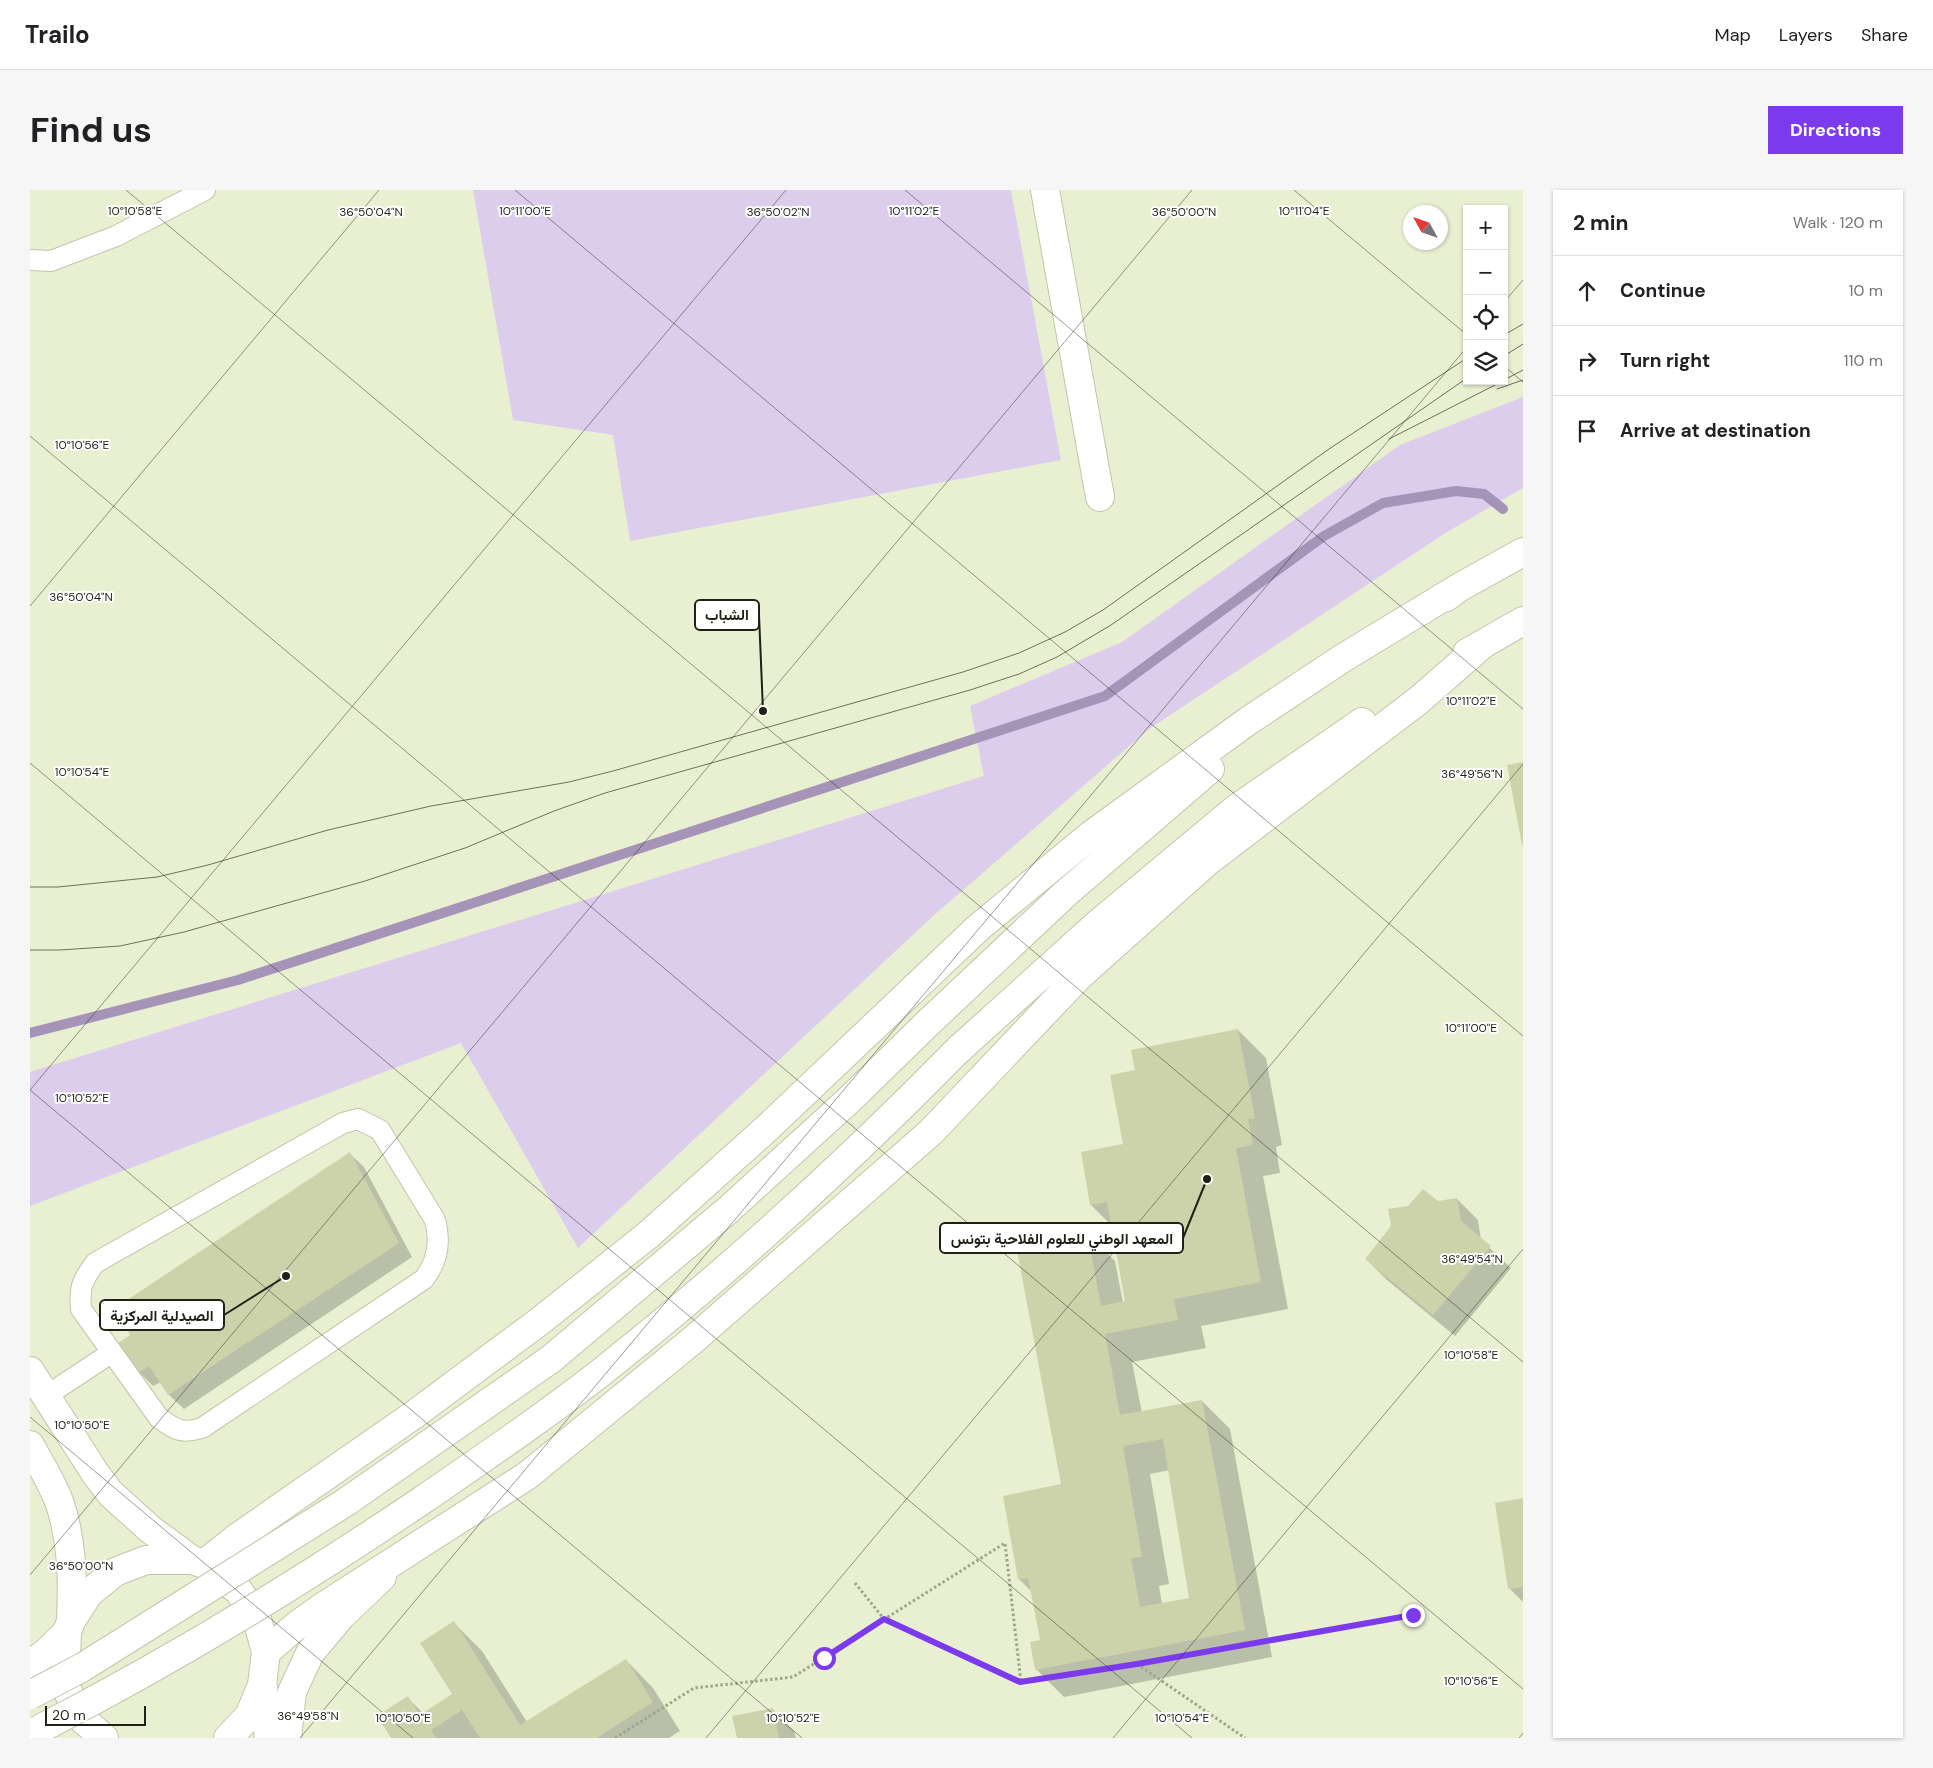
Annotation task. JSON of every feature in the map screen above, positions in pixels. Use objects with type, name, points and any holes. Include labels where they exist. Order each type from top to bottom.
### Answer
[{"type":"main road","points":[[1045,190],[1100,496]]},
{"type":"main road","points":[[30,1665],[48,1651],[69,1626],[89,1592],[115,1572],[146,1560],[198,1562],[238,1537],[416,1414],[540,1321],[648,1235],[765,1130],[980,927],[1091,835],[1248,721],[1342,658],[1460,587],[1523,552]]},
{"type":"main road","points":[[30,1695],[83,1666],[346,1502],[551,1358],[728,1210],[849,1100],[1065,894],[1222,758],[1371,653],[1460,587]]},
{"type":"main road","points":[[30,1734],[125,1684],[232,1623],[280,1593],[368,1537],[478,1462],[596,1376],[737,1258],[892,1117],[958,1050],[1100,922],[1237,808],[1402,695],[1482,644],[1523,621]]},
{"type":"main road","points":[[266,1652],[296,1626],[324,1606],[528,1475],[693,1340],[931,1132],[1079,976],[1208,861],[1419,700],[1482,644]]},
{"type":"main road","points":[[30,1371],[95,1473],[111,1494],[151,1530],[239,1591],[257,1619],[266,1652],[262,1685],[269,1738]]},
{"type":"main road","points":[[30,1446],[60,1503],[70,1549],[73,1576],[66,1686],[79,1716],[104,1738]]},
{"type":"main road","points":[[287,1738],[292,1692],[310,1653],[340,1616],[408,1553]]},
{"type":"main road","points":[[228,1738],[249,1716],[262,1685]]},
{"type":"lane","points":[[30,260],[51,261],[116,236],[206,190]]},
{"type":"lane","points":[[358,1120],[380,1130],[435,1220],[438,1234],[438,1252],[432,1268],[424,1279],[202,1428],[188,1432],[175,1430],[159,1418],[111,1354],[81,1309],[79,1292],[86,1275],[95,1263],[342,1123],[358,1120]]},
{"type":"lane","points":[[46,1396],[111,1354]]},
{"type":"path","points":[[615,1738],[694,1688],[793,1677],[1004,1543],[1020,1682]]},
{"type":"path","points":[[855,1583],[884,1619],[1020,1682],[1137,1664],[1413,1615]]},
{"type":"path","points":[[1137,1664],[1245,1738]]},
{"type":"shaded area","points":[[473,190],[1011,190],[1061,460],[630,541],[613,435],[513,420]]},
{"type":"shaded area","points":[[1523,397],[1523,488],[1447,532],[1149,729],[933,916],[578,1248],[461,1043],[30,1206],[30,1072],[984,776],[970,706],[1122,642],[1400,445]]},
{"type":"building","points":[[1523,762],[1523,845],[1522,845],[1507,765]]},
{"type":"building","points":[[1238,1029],[1255,1118],[1248,1119],[1253,1145],[1236,1148],[1261,1282],[1174,1299],[1178,1320],[1105,1334],[1120,1415],[1202,1400],[1245,1630],[1035,1670],[1030,1642],[1040,1640],[1028,1578],[1018,1580],[1003,1496],[1061,1484],[1016,1245],[1087,1231],[1101,1306],[1125,1301],[1107,1202],[1090,1205],[1081,1152],[1123,1144],[1110,1075],[1135,1070],[1131,1050]],"holes":[[[1163,1439],[1189,1598],[1140,1607],[1131,1558],[1142,1557],[1123,1446]]]},
{"type":"building","points":[[350,1152],[399,1243],[168,1395],[149,1366],[138,1373],[117,1344],[130,1335],[115,1308]]},
{"type":"building","points":[[1423,1189],[1438,1201],[1457,1198],[1461,1221],[1491,1246],[1433,1315],[1365,1259],[1391,1226],[1388,1209],[1408,1206]]},
{"type":"building","points":[[1523,1498],[1523,1587],[1508,1589],[1495,1503]]},
{"type":"building","points":[[454,1621],[520,1725],[626,1659],[653,1702],[597,1738],[480,1738],[462,1710],[431,1730],[436,1738],[391,1738],[377,1716],[408,1696],[420,1715],[452,1694],[420,1643]]},
{"type":"building","points":[[773,1708],[779,1738],[737,1738],[732,1716]]},
{"type":"waterway","points":[[30,1033],[238,980],[1105,696],[1324,536],[1383,503],[1456,491],[1484,494],[1503,509]]},
{"type":"tram line","points":[[1508,333],[1523,324]]},
{"type":"tram line","points":[[1508,353],[1523,344]]},
{"type":"tram line","points":[[30,887],[58,887],[157,877],[208,865],[328,830],[431,806],[569,782],[963,672],[1019,653],[1065,632],[1103,610],[1329,449],[1463,361]]},
{"type":"tram line","points":[[1508,378],[1523,370]]},
{"type":"tram line","points":[[1497,389],[1523,380]]},
{"type":"tram line","points":[[30,950],[120,946],[184,932],[365,881],[465,848],[554,811],[605,793],[970,690],[1019,674],[1057,657],[1111,625],[1463,381]]},
{"type":"tram line","points":[[1389,439],[1495,385]]},
{"type":"place","name":"الشباب","points":[[763,711]]},
{"type":"place","name":"المعهد الوطني للعلوم الفلاحية بتونس","points":[[1207,1179]]},
{"type":"place","name":"الصيدلية المركزية","points":[[286,1276]]},
{"type":"route","points":[[824,1658],[884,1619],[1020,1682],[1137,1664],[1413,1615]]}]
